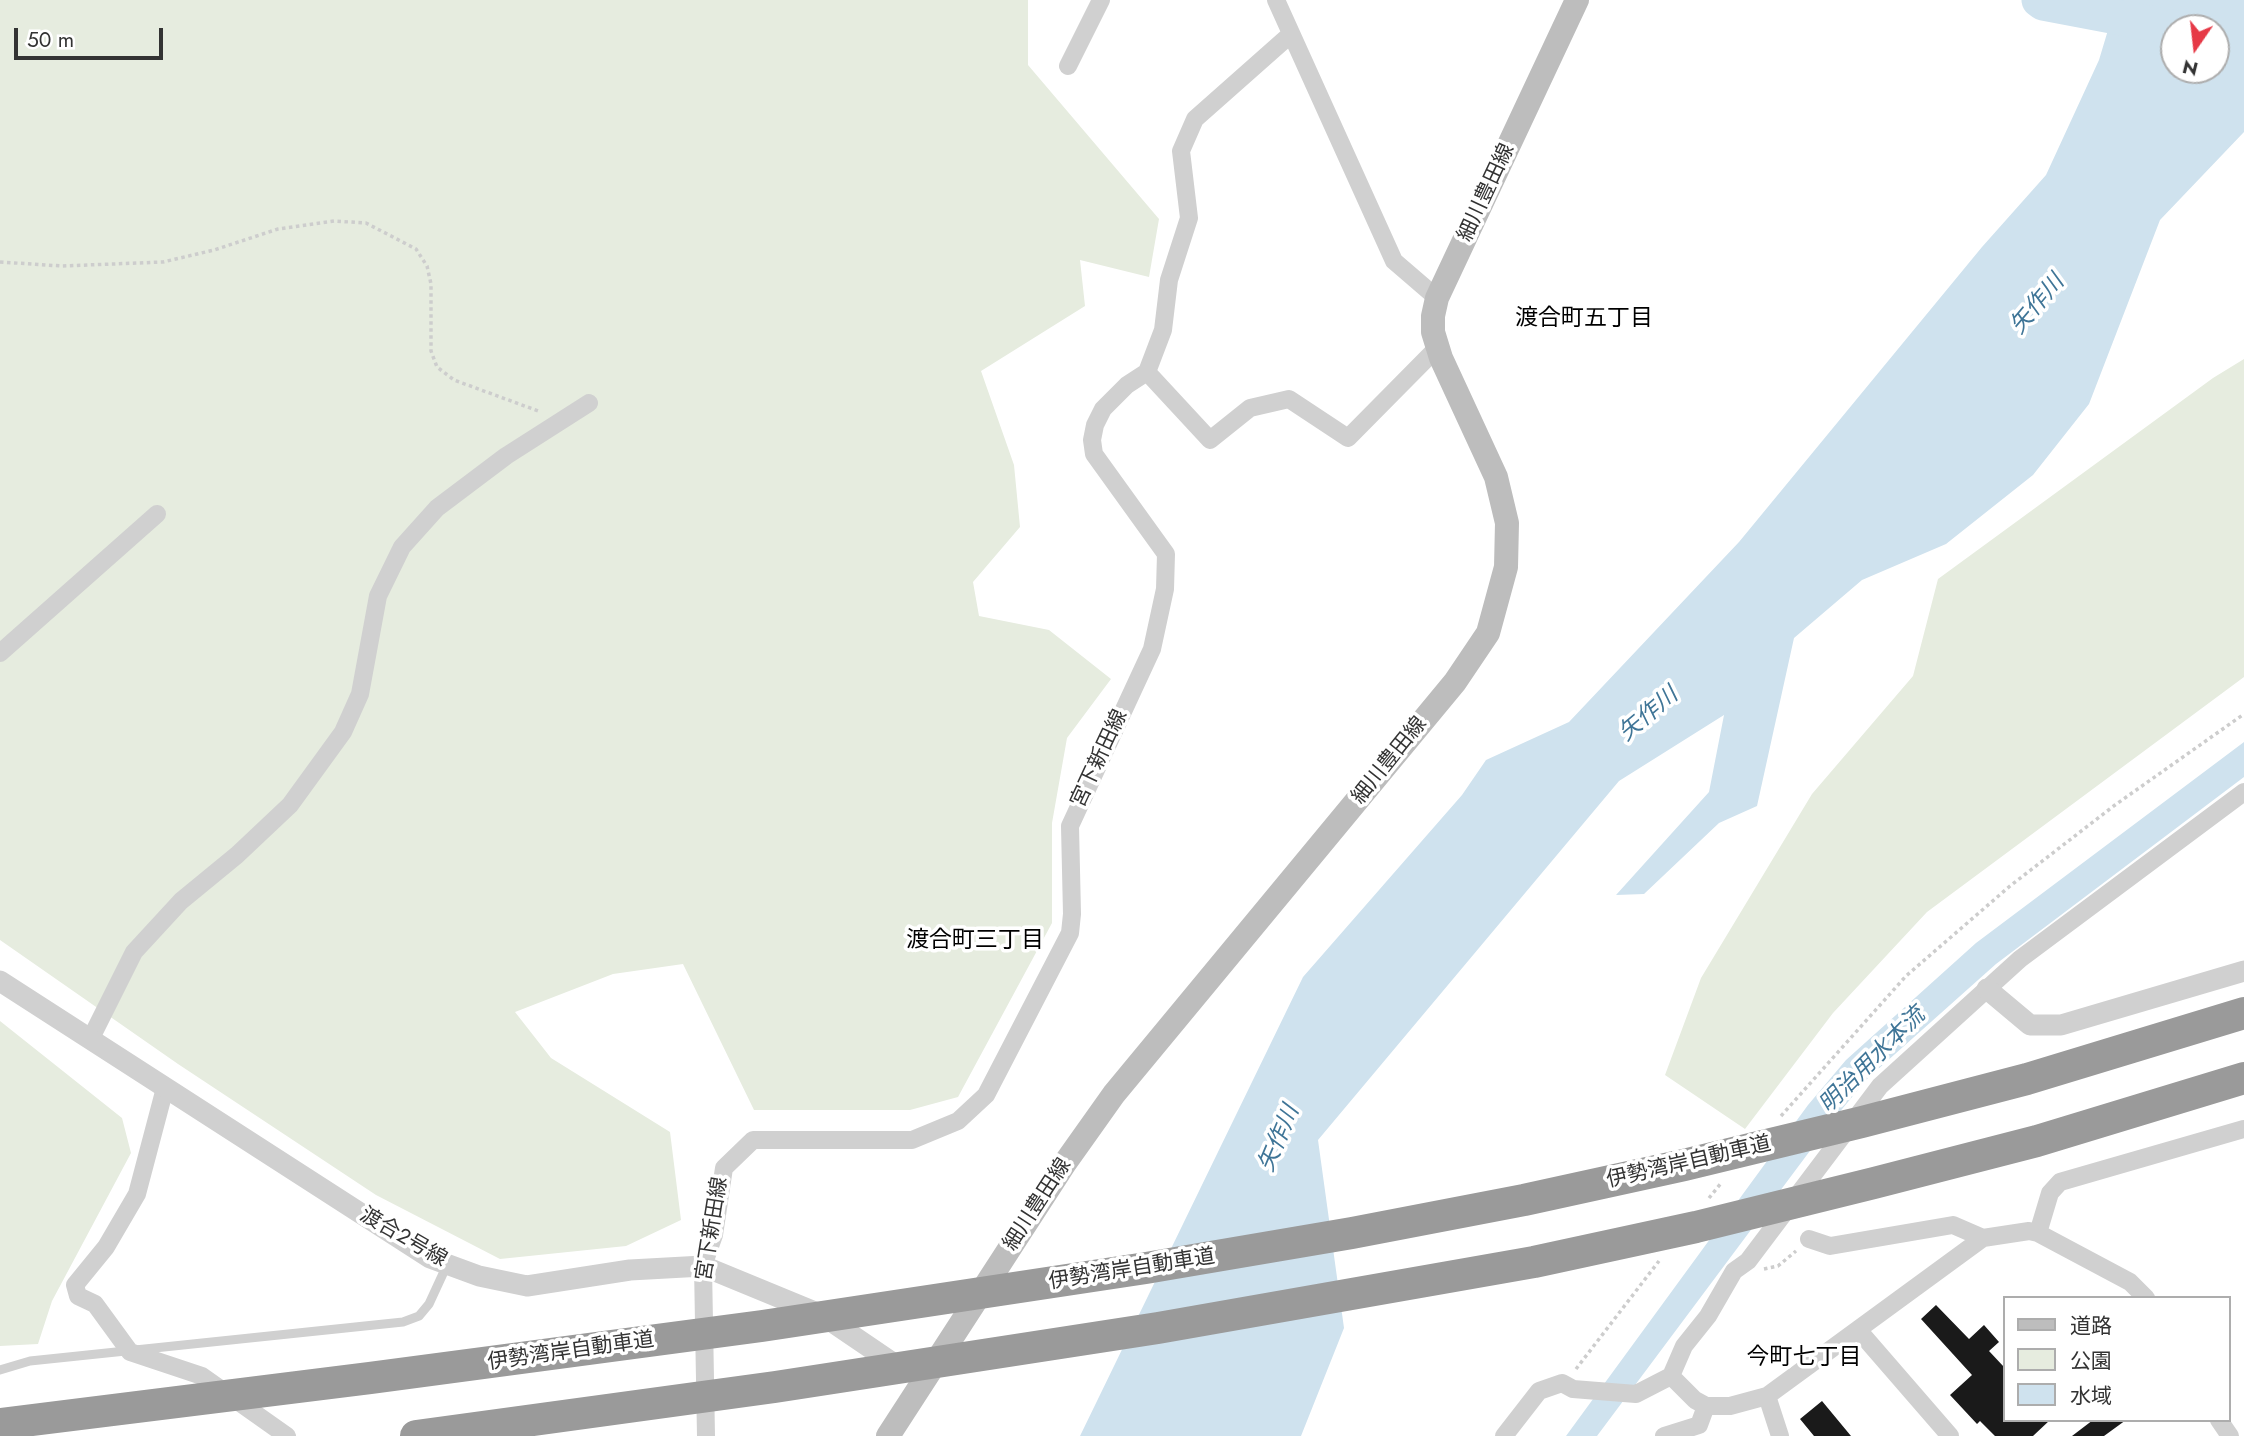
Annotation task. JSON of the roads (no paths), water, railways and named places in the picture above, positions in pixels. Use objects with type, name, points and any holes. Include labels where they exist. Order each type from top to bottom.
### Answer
[{"type":"highway","name":"伊勢湾岸自動車道","points":[[0,1424],[762,1326],[1133,1270],[1352,1233],[1524,1200],[1684,1165],[1888,1115],[2027,1079],[2244,1013]]},
{"type":"highway","points":[[416,1436],[749,1390],[1158,1328],[1534,1262],[1696,1227],[1886,1180],[2037,1140],[2244,1078]]},
{"type":"highway","points":[[0,1407],[370,1378]]},
{"type":"main road","name":"細川豊田線","points":[[888,1436],[1065,1163],[1114,1094],[1455,682],[1488,632],[1506,567],[1507,523],[1496,477],[1433,332],[1437,298],[1577,0]]},
{"type":"street","points":[[1068,66],[1101,0]]},
{"type":"street","points":[[1276,0],[1394,261],[1437,298]]},
{"type":"street","points":[[1291,34],[1195,119],[1181,151],[1189,218],[1168,280],[1163,330],[1147,372],[1210,440],[1250,408],[1289,399],[1348,438],[1438,347]]},
{"type":"street","name":"宮下新田線","points":[[706,1436],[703,1266],[714,1235],[724,1168],[753,1140],[912,1140],[958,1121],[986,1095],[1070,933],[1070,826],[1152,649],[1165,589],[1166,554],[1094,454],[1092,440],[1095,425],[1103,409],[1127,385],[1147,372]]},
{"type":"street","points":[[90,1040],[134,952],[181,901],[237,855],[290,805],[343,732],[360,694],[378,596],[402,547],[437,508],[506,456],[589,403]]},
{"type":"street","points":[[0,653],[157,514]]},
{"type":"street","points":[[1504,1436],[1539,1391],[1567,1386],[1636,1394],[1671,1376],[1684,1346],[1708,1316],[1734,1271],[1748,1261],[1880,1086],[2020,959],[2244,792]]},
{"type":"street","points":[[1987,989],[2030,1025],[2061,1025],[2244,971]]},
{"type":"street","name":"渡合２号線","points":[[0,981],[430,1258],[479,1276],[527,1286],[630,1270],[703,1266],[822,1315],[922,1383]]},
{"type":"street","points":[[164,1088],[137,1194],[106,1247],[75,1285],[78,1296],[95,1304],[130,1352],[202,1376],[287,1436]]},
{"type":"street","points":[[2038,1233],[2050,1193],[2060,1182],[2244,1129]]},
{"type":"street","points":[[1809,1240],[1830,1246],[1953,1226],[1983,1238]]},
{"type":"street","points":[[1671,1376],[1695,1400],[1706,1406],[1730,1406],[1768,1396],[1983,1238],[2011,1233],[2038,1233],[2130,1282],[2144,1296]]},
{"type":"street","points":[[1859,1331],[1950,1436]]},
{"type":"street","points":[[1768,1396],[1780,1436]]},
{"type":"street","points":[[1664,1436],[1699,1425],[1706,1406]]},
{"type":"lane","points":[[0,1370],[30,1361],[403,1322],[419,1316],[429,1304],[447,1265]]},
{"type":"water","name":"矢作川","points":[[2117,0],[2244,0],[2244,132],[2160,220],[2089,404],[2033,475],[1946,544],[1862,580],[1794,638],[1757,806],[1719,823],[1644,894],[1616,895],[1709,792],[1724,715],[1619,781],[1318,1140],[1344,1328],[1301,1436],[1080,1436],[1303,977],[1462,795],[1486,760],[1569,722],[1739,542],[1982,247],[2046,175],[2099,60]]},
{"type":"water","name":"明治用水本流","points":[[2244,742],[2244,777],[1996,964],[1867,1079],[1833,1120],[1597,1436],[1566,1436],[1808,1105],[1846,1060],[1976,943]]},
{"type":"waterway","points":[[2039,0],[2043,3],[2160,25]]},
{"type":"district","name":"渡合町五丁目","points":[[1584,319]]},
{"type":"district","name":"渡合町三丁目","points":[[975,941]]},
{"type":"district","name":"今町七丁目","points":[[1804,1358]]}]
